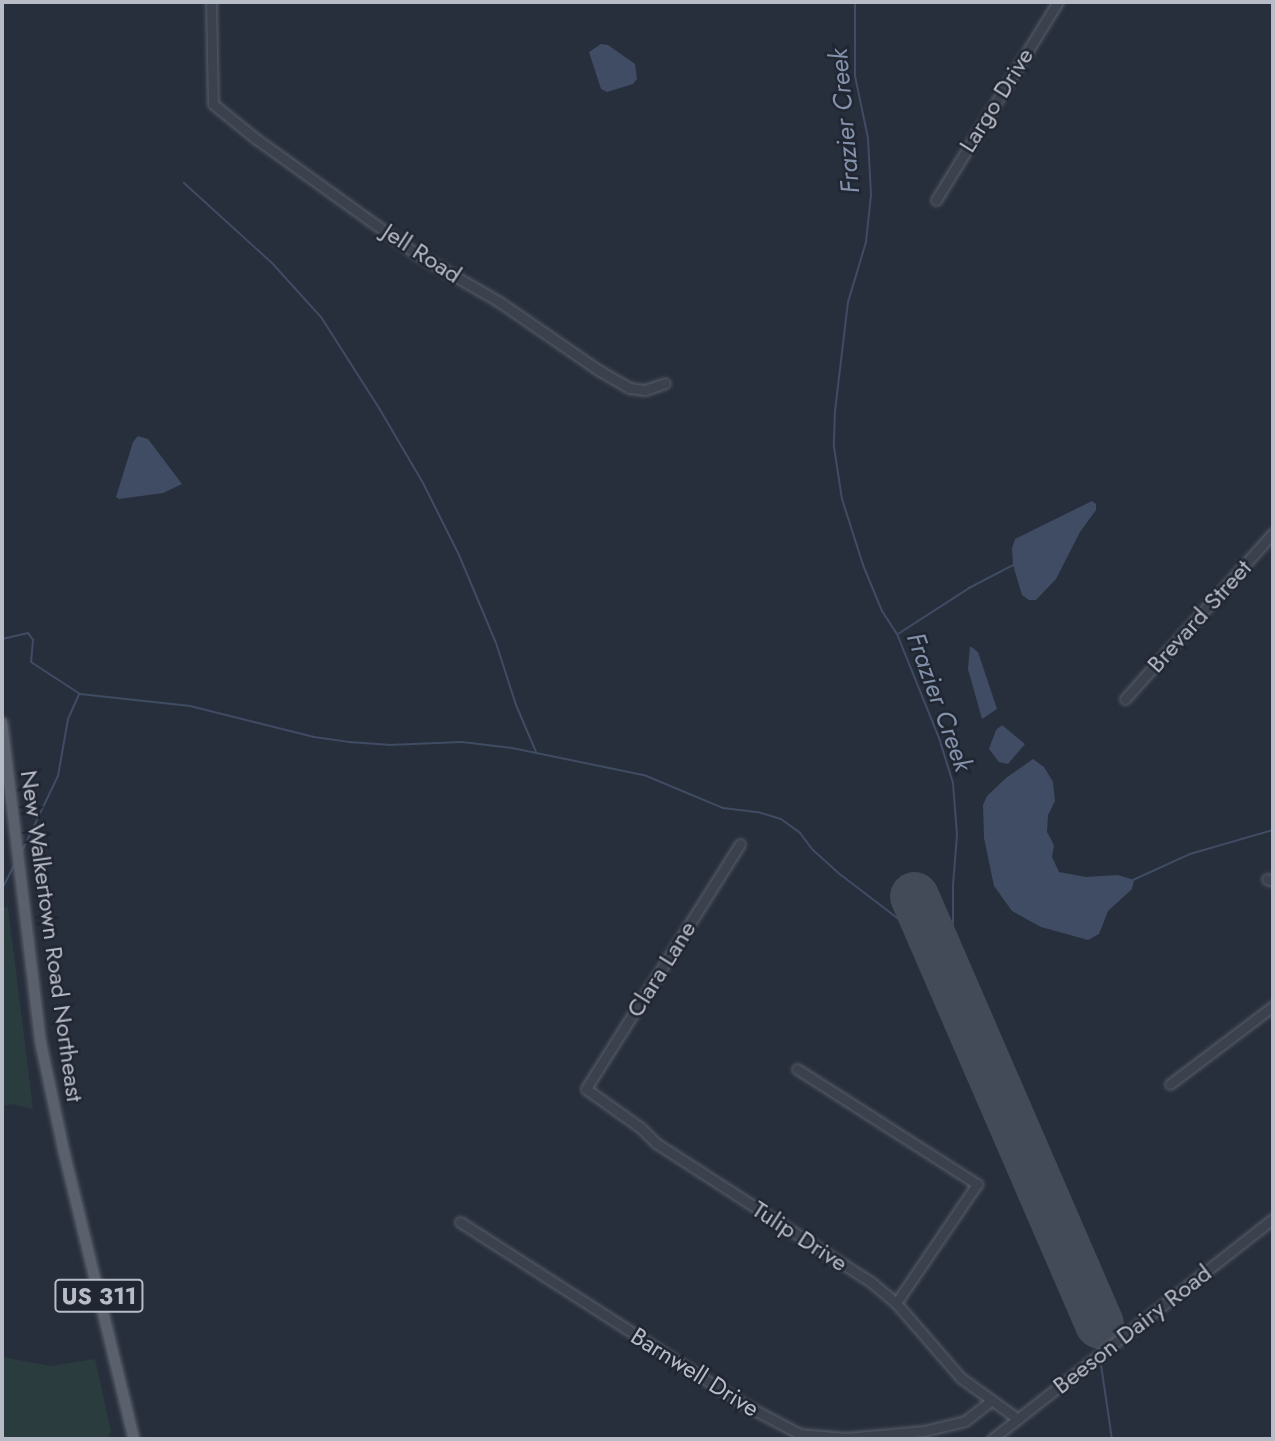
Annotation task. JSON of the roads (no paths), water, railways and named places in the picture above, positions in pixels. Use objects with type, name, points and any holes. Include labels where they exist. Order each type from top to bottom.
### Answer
[{"type":"main road","name":"New Walkertown Road Northeast","points":[[2,723],[41,1044],[64,1152],[134,1439]]},
{"type":"street","name":"Jell Road","points":[[211,2],[213,104],[255,138],[418,256],[498,301],[629,388],[645,390],[665,383]]},
{"type":"street","name":"Largo Drive","points":[[936,200],[1058,2]]},
{"type":"street","name":"Brevard Street","points":[[1125,699],[1273,533]]},
{"type":"street","name":"Clara Lane","points":[[590,1093],[586,1089],[740,844]]},
{"type":"street","points":[[1170,1084],[1273,1006]]},
{"type":"street","points":[[797,1069],[977,1184],[896,1303]]},
{"type":"street","name":"Tulip Drive","points":[[590,1093],[641,1128],[656,1143],[871,1282],[896,1303],[961,1378],[1018,1419]]},
{"type":"street","name":"Beeson Dairy Road","points":[[992,1439],[1273,1219]]},
{"type":"street","name":"Barnwell Drive","points":[[460,1222],[745,1405],[800,1434],[846,1438],[924,1431],[965,1421],[991,1401]]},
{"type":"water","points":[[601,44],[608,45],[635,64],[637,79],[633,84],[607,92],[601,89],[589,52]]},
{"type":"water","points":[[138,436],[148,439],[182,484],[163,493],[119,499],[116,497],[133,442]]},
{"type":"water","points":[[1092,501],[1096,504],[1096,510],[1080,532],[1056,579],[1036,600],[1029,600],[1022,595],[1013,565],[1012,548],[1015,539]]},
{"type":"water","points":[[970,646],[978,652],[997,709],[982,719],[968,669]]},
{"type":"water","points":[[1002,725],[1025,744],[1008,764],[999,762],[989,749],[996,730]]},
{"type":"water","points":[[1033,759],[1044,767],[1053,782],[1055,801],[1048,815],[1047,832],[1054,845],[1052,857],[1059,872],[1086,877],[1118,875],[1134,880],[1132,889],[1108,911],[1099,934],[1088,940],[1041,927],[1012,911],[994,886],[984,838],[983,805],[987,796],[1006,778]]},
{"type":"waterway","name":"Frazier Creek","points":[[855,2],[855,76],[868,138],[871,195],[866,242],[848,302],[835,411],[834,447],[842,499],[863,565],[882,611],[897,634],[939,738],[953,783],[957,835],[953,885],[953,961],[963,1015],[990,1095],[1015,1153],[1044,1199],[1089,1285],[1098,1349]]},
{"type":"waterway","points":[[184,183],[272,263],[321,317],[379,408],[423,483],[459,555],[496,643],[516,705],[536,752]]},
{"type":"waterway","points":[[898,634],[969,588],[1013,565]]},
{"type":"waterway","points":[[2,639],[28,633],[33,640],[31,662],[80,694],[190,706],[314,737],[349,742],[388,745],[462,742],[512,748],[644,775],[723,808],[758,812],[781,819],[800,833],[813,850],[841,875],[952,960]]},
{"type":"waterway","points":[[22,851],[58,776],[68,719],[79,694]]},
{"type":"waterway","points":[[1133,880],[1190,854],[1273,830]]},
{"type":"waterway","points":[[2,889],[14,865]]},
{"type":"waterway","name":"Frazier Creek","points":[[1100,1358],[1112,1439]]}]
